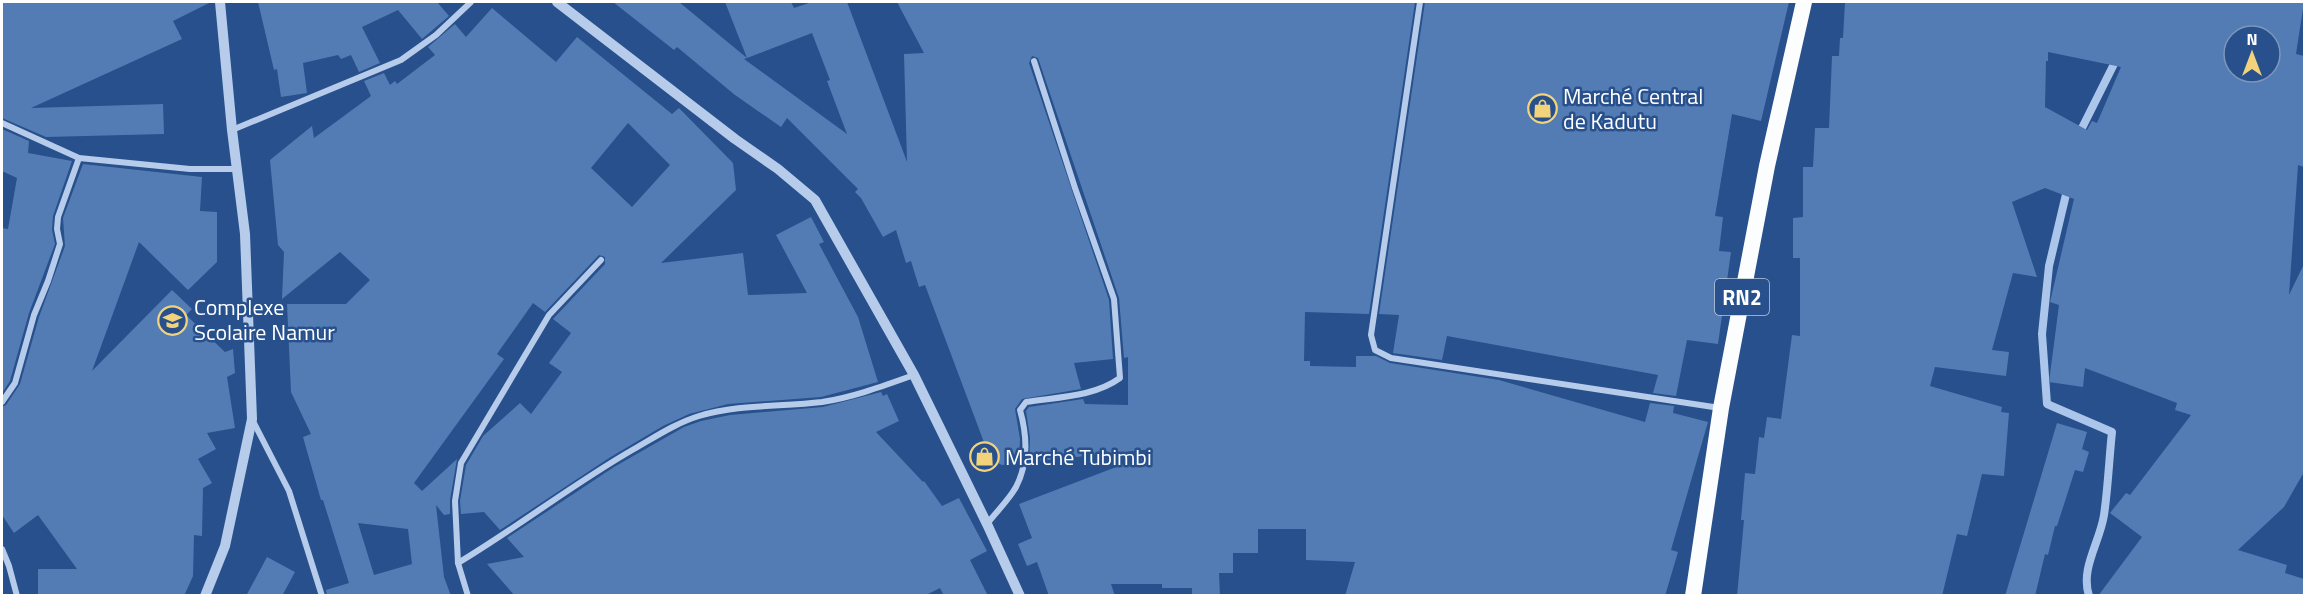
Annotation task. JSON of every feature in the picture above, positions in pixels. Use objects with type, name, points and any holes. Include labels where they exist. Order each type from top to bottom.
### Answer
[{"type":"highway","name":"RN2","points":[[1693,596],[1721,408],[1767,166],[1804,2]]},
{"type":"street","points":[[205,596],[225,546],[252,419],[245,234],[220,2]]},
{"type":"street","points":[[232,130],[401,60],[436,35],[471,2]]},
{"type":"street","points":[[557,2],[735,139],[778,169],[815,200],[914,375],[1020,596]]},
{"type":"street","points":[[1420,2],[1371,335],[1375,350],[1391,358],[1721,408]]},
{"type":"street","points":[[987,524],[1016,487],[1024,464],[1027,452],[1020,410],[1026,402],[1081,394],[1110,386],[1120,378],[1114,299],[1071,177],[1034,61]]},
{"type":"street","points":[[2,123],[79,158],[190,169],[238,169]]},
{"type":"street","points":[[2,402],[15,383],[33,315],[48,281],[60,244],[57,229],[58,217],[79,158]]},
{"type":"street","points":[[468,596],[458,563],[455,501],[461,463],[549,315],[601,260]]},
{"type":"street","points":[[458,563],[511,531],[616,459],[666,430],[700,416],[732,410],[822,402],[861,394],[914,375]]},
{"type":"street","points":[[252,419],[289,491],[322,596]]},
{"type":"street","points":[[2,549],[17,596]]},
{"type":"building","points":[[2,2],[211,2],[173,21],[182,39],[31,108],[163,104],[164,134],[46,137],[2,118]]},
{"type":"building","points":[[258,2],[437,2],[449,16],[422,39],[398,10],[362,27],[380,63],[359,72],[351,55],[341,59],[338,55],[303,63],[307,93],[281,97],[277,69],[274,70]]},
{"type":"building","points":[[613,2],[679,2],[747,58],[725,2],[791,2],[794,8],[812,2],[847,2],[907,162],[904,54],[924,53],[897,2],[1415,2],[1369,314],[1305,312],[1304,361],[1310,361],[1310,366],[1356,367],[1356,356],[1376,356],[1390,363],[1499,380],[1645,422],[1650,403],[1674,406],[1673,413],[1708,422],[1671,550],[1678,552],[1665,596],[1345,596],[1355,562],[1306,560],[1306,529],[1258,529],[1258,553],[1233,553],[1233,573],[1219,573],[1220,596],[1192,596],[1192,588],[1162,588],[1162,584],[1111,584],[1115,596],[1049,596],[1037,562],[1027,566],[1018,544],[1032,538],[1019,504],[1153,453],[1152,449],[1029,462],[1030,438],[1026,411],[1029,407],[1083,399],[1085,404],[1128,405],[1128,357],[1124,358],[1119,298],[1038,58],[1032,56],[1029,63],[1109,300],[1113,359],[1074,363],[1081,389],[1022,399],[1015,409],[1020,439],[1019,463],[1002,465],[993,461],[988,453],[925,285],[919,287],[911,261],[906,263],[896,230],[883,237],[861,198],[855,192],[858,189],[787,118],[781,127],[735,95],[677,47],[674,50]],"holes":[[[812,33],[847,134],[744,59]]]},
{"type":"building","points":[[1425,2],[1789,2],[1761,121],[1732,114],[1715,216],[1723,217],[1719,251],[1731,252],[1718,344],[1687,340],[1676,396],[1653,393],[1658,375],[1447,336],[1442,360],[1393,353],[1399,315],[1379,314]]},
{"type":"building","points":[[1845,2],[2304,2],[2296,54],[2304,56],[2304,167],[2298,165],[2289,295],[2304,264],[2304,472],[2284,507],[2238,550],[2287,565],[2285,573],[2304,579],[2304,596],[2098,596],[2142,537],[2110,513],[2126,493],[2130,495],[2191,415],[2175,410],[2177,403],[2085,368],[2083,387],[2049,382],[2059,305],[2050,302],[2074,199],[2045,188],[2012,202],[2037,277],[2013,273],[1992,350],[2009,352],[2006,376],[1935,367],[1930,386],[2002,407],[2001,412],[2009,413],[2004,476],[1982,474],[1967,536],[1957,534],[1942,596],[1737,596],[1744,520],[1741,520],[1745,473],[1755,474],[1759,437],[1764,438],[1767,417],[1781,419],[1792,335],[1800,336],[1800,258],[1793,258],[1793,218],[1803,217],[1803,167],[1813,167],[1815,128],[1829,128],[1832,56],[1839,56],[1840,38],[1843,38]],"holes":[[[2048,52],[2121,67],[2097,123],[2092,121],[2087,130],[2045,107]]]},
{"type":"building","points":[[492,8],[556,62],[577,37],[672,114],[679,108],[733,163],[736,190],[661,263],[743,253],[748,295],[807,293],[776,235],[811,217],[824,242],[819,244],[858,317],[878,382],[821,397],[728,404],[689,414],[663,426],[609,458],[500,530],[484,512],[461,514],[460,501],[466,465],[483,436],[520,403],[531,414],[562,372],[549,363],[571,333],[553,319],[605,264],[605,257],[599,255],[545,312],[533,303],[497,354],[504,359],[414,483],[422,491],[457,459],[450,514],[444,515],[436,505],[444,577],[451,596],[327,596],[326,590],[349,583],[303,437],[311,434],[291,392],[287,304],[346,304],[370,280],[340,252],[282,299],[284,252],[278,245],[270,160],[312,126],[314,138],[371,96],[364,81],[384,73],[390,85],[395,81],[397,84],[435,55],[428,47],[455,24],[466,37]],"holes":[[[628,123],[670,165],[632,207],[591,168]],[[358,523],[408,529],[412,564],[374,575]]]},
{"type":"building","points":[[2,129],[29,141],[28,153],[72,161],[53,216],[52,230],[55,244],[29,313],[10,381],[2,393],[2,228],[8,229],[17,178],[2,171]]},
{"type":"building","points":[[83,164],[202,177],[200,211],[217,212],[217,262],[188,290],[139,242],[92,371],[172,290],[192,309],[186,315],[225,352],[233,349],[235,373],[227,377],[235,428],[207,433],[216,449],[198,459],[212,483],[203,488],[202,536],[194,535],[193,576],[184,596],[38,596],[38,569],[77,569],[38,515],[14,533],[2,515],[2,407],[6,405],[20,384],[39,317],[65,246],[63,218]]},
{"type":"building","points":[[881,392],[883,396],[887,394],[899,421],[876,432],[924,481],[942,506],[959,498],[987,551],[970,560],[988,596],[944,596],[940,588],[924,596],[515,596],[487,564],[524,557],[507,538],[614,467],[684,427],[730,415],[823,407]]},
{"type":"building","points":[[2057,423],[2087,432],[2082,449],[2089,452],[2083,472],[2075,470],[2057,526],[2055,526],[2048,555],[2045,554],[2035,596],[2005,596]]},
{"type":"building","points":[[267,557],[295,572],[282,596],[246,596]]},
{"type":"waterway","points":[[2079,138],[2117,58]]},
{"type":"waterway","points":[[2068,186],[2049,266],[2042,334],[2047,404],[2112,432],[2104,515],[2087,575],[2089,596]]},
{"type":"place","name":"Marché Central de Kadutu","points":[[1542,109]]},
{"type":"place","name":"Complexe Scolaire Namur","points":[[173,320]]},
{"type":"place","name":"Marché Tubimbi","points":[[984,457]]}]
